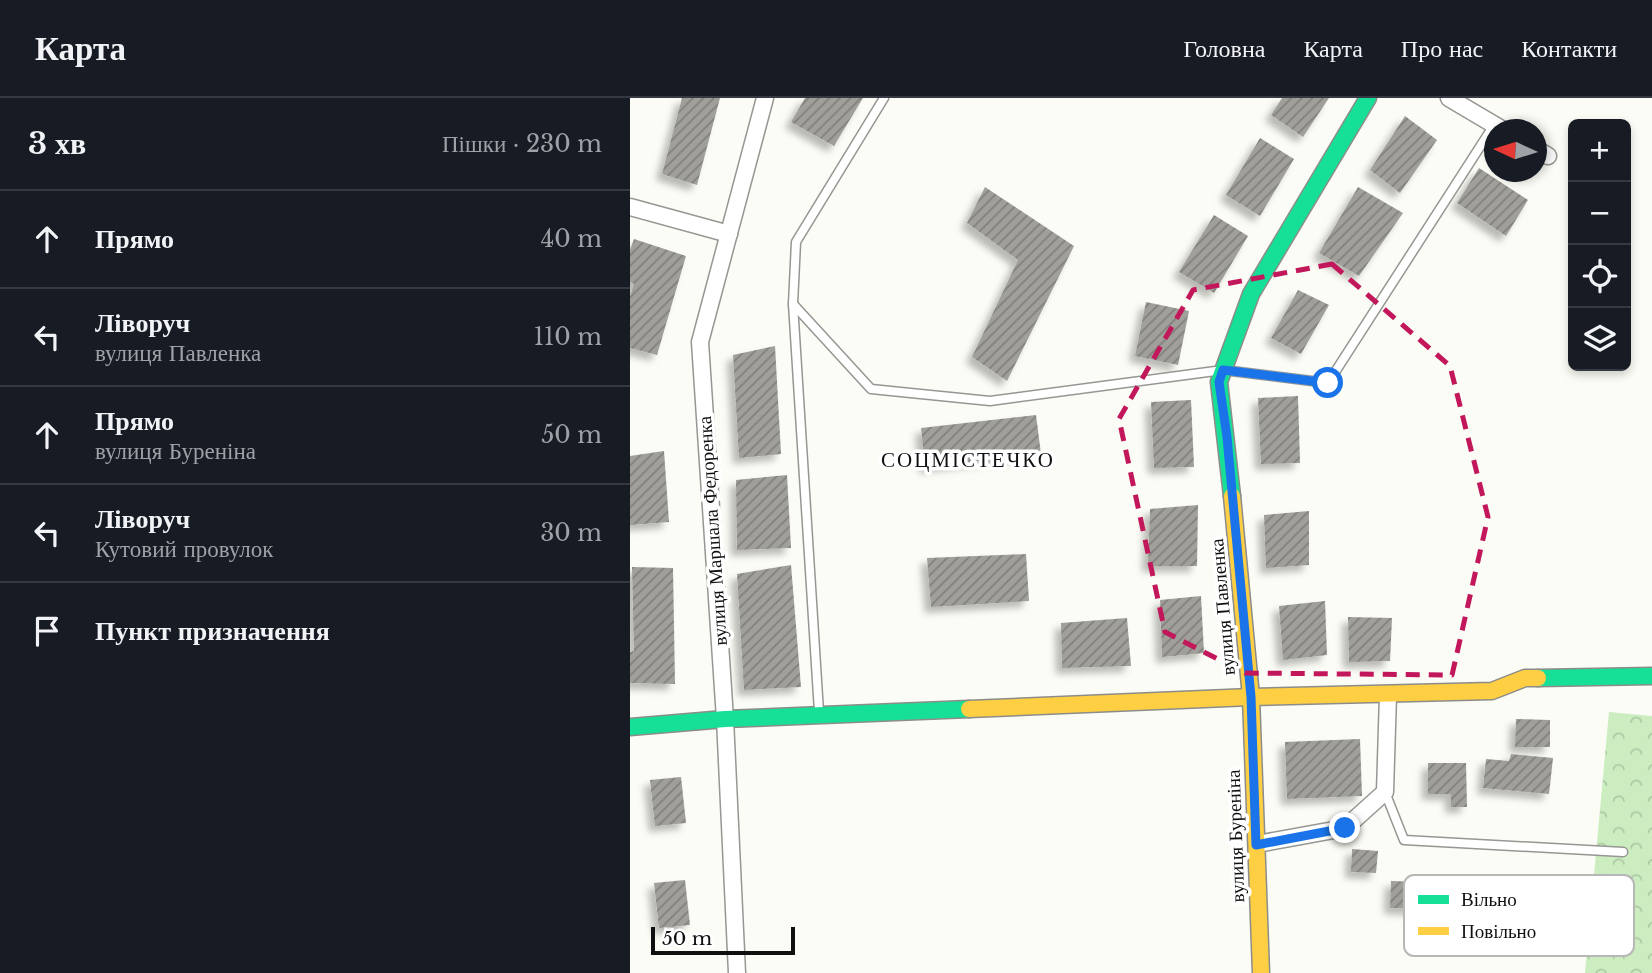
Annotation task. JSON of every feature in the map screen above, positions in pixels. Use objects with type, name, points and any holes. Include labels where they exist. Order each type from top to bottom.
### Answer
[{"type":"street","name":"вулиця Маршала Федоренка","points":[[737,973],[725,719],[700,342],[765,98]]},
{"type":"street","name":"вулиця Павленка","points":[[630,727],[725,719],[1251,697],[1227,437],[1219,382],[1251,293],[1368,98]]},
{"type":"street","points":[[1449,98],[1485,119]]},
{"type":"street","points":[[630,207],[729,234]]},
{"type":"street","points":[[1251,697],[1492,691],[1525,678],[1652,676]]},
{"type":"street","points":[[1256,845],[1345,828],[1385,792],[1388,695]]},
{"type":"street","name":"вулиця Буреніна","points":[[1251,697],[1261,973]]},
{"type":"lane","points":[[819,715],[793,304],[796,242],[884,98]]},
{"type":"lane","points":[[793,304],[872,389],[990,401],[1223,370],[1328,383],[1484,149]]},
{"type":"lane","points":[[1385,792],[1404,840],[1623,852]]},
{"type":"highlighted area","points":[[1332,264],[1450,366],[1488,517],[1452,675],[1245,673],[1165,632],[1119,419],[1193,290]]},
{"type":"green space","points":[[1609,712],[1652,716],[1652,973],[1585,973],[1587,956],[1634,956],[1634,875],[1594,875]]},
{"type":"building","points":[[682,98],[720,98],[697,185],[662,174]]},
{"type":"building","points":[[805,98],[863,98],[834,146],[791,122]]},
{"type":"building","points":[[1282,98],[1329,98],[1303,137],[1271,115]]},
{"type":"building","points":[[1405,116],[1437,140],[1400,193],[1370,170]]},
{"type":"building","points":[[1260,138],[1294,159],[1260,216],[1226,195]]},
{"type":"building","points":[[1479,168],[1484,171],[1484,182],[1500,182],[1528,200],[1506,236],[1457,203]]},
{"type":"building","points":[[985,187],[1074,246],[1007,381],[972,357],[1018,260],[967,223]]},
{"type":"building","points":[[1358,187],[1403,213],[1359,276],[1319,253]]},
{"type":"building","points":[[1214,215],[1248,236],[1214,293],[1179,272]]},
{"type":"building","points":[[634,239],[686,256],[657,355],[630,348],[630,296],[634,284],[630,282],[630,250]]},
{"type":"building","points":[[1298,290],[1329,305],[1301,354],[1271,338]]},
{"type":"building","points":[[1146,302],[1189,311],[1178,365],[1135,356]]},
{"type":"building","points":[[775,346],[781,454],[739,458],[733,355]]},
{"type":"building","points":[[1298,396],[1300,463],[1261,464],[1258,398]]},
{"type":"building","points":[[1191,400],[1194,467],[1154,468],[1151,402]]},
{"type":"building","points":[[1036,415],[1041,454],[925,467],[921,428]]},
{"type":"building","points":[[664,451],[669,522],[630,525],[630,456]]},
{"type":"building","points":[[787,475],[791,548],[737,550],[736,480]]},
{"type":"building","points":[[1198,505],[1197,566],[1148,566],[1150,509]]},
{"type":"building","points":[[1309,511],[1309,565],[1266,568],[1264,515]]},
{"type":"building","points":[[1026,554],[1029,601],[931,607],[927,558]]},
{"type":"building","points":[[791,565],[801,687],[744,690],[737,574]]},
{"type":"building","points":[[632,567],[673,568],[675,684],[630,683],[630,652],[634,651]]},
{"type":"building","points":[[1201,596],[1204,653],[1162,657],[1160,600]]},
{"type":"building","points":[[1325,601],[1327,655],[1283,660],[1279,606]]},
{"type":"building","points":[[1348,617],[1392,618],[1390,661],[1349,662]]},
{"type":"building","points":[[1127,618],[1131,666],[1062,668],[1061,623]]},
{"type":"building","points":[[1516,719],[1550,720],[1550,747],[1515,747]]},
{"type":"building","points":[[1360,739],[1362,796],[1287,799],[1285,742]]},
{"type":"building","points":[[1511,754],[1553,758],[1549,794],[1483,788],[1486,759],[1509,761]]},
{"type":"building","points":[[1428,763],[1466,763],[1467,807],[1451,807],[1451,794],[1428,794]]},
{"type":"building","points":[[681,777],[686,823],[655,826],[650,780]]},
{"type":"building","points":[[1352,849],[1378,851],[1376,873],[1351,872]]},
{"type":"building","points":[[685,880],[690,925],[659,928],[654,883]]},
{"type":"building","points":[[1391,881],[1404,881],[1404,908],[1390,908]]},
{"type":"traffic: fast","points":[[1232,496],[1219,382],[1251,294],[1368,98]]},
{"type":"traffic: fast","points":[[1538,678],[1652,676]]},
{"type":"traffic: fast","points":[[630,727],[725,719],[969,709]]},
{"type":"traffic: slow","points":[[1232,496],[1251,697],[1261,973]]},
{"type":"traffic: slow","points":[[969,709],[1251,697],[1492,691],[1525,678],[1538,678]]},
{"type":"district","name":"СОЦМІСТЕЧКО","points":[[968,460]]},
{"type":"route","points":[[1328,383],[1223,370],[1219,382],[1227,437],[1251,697],[1256,845],[1345,828]]}]
